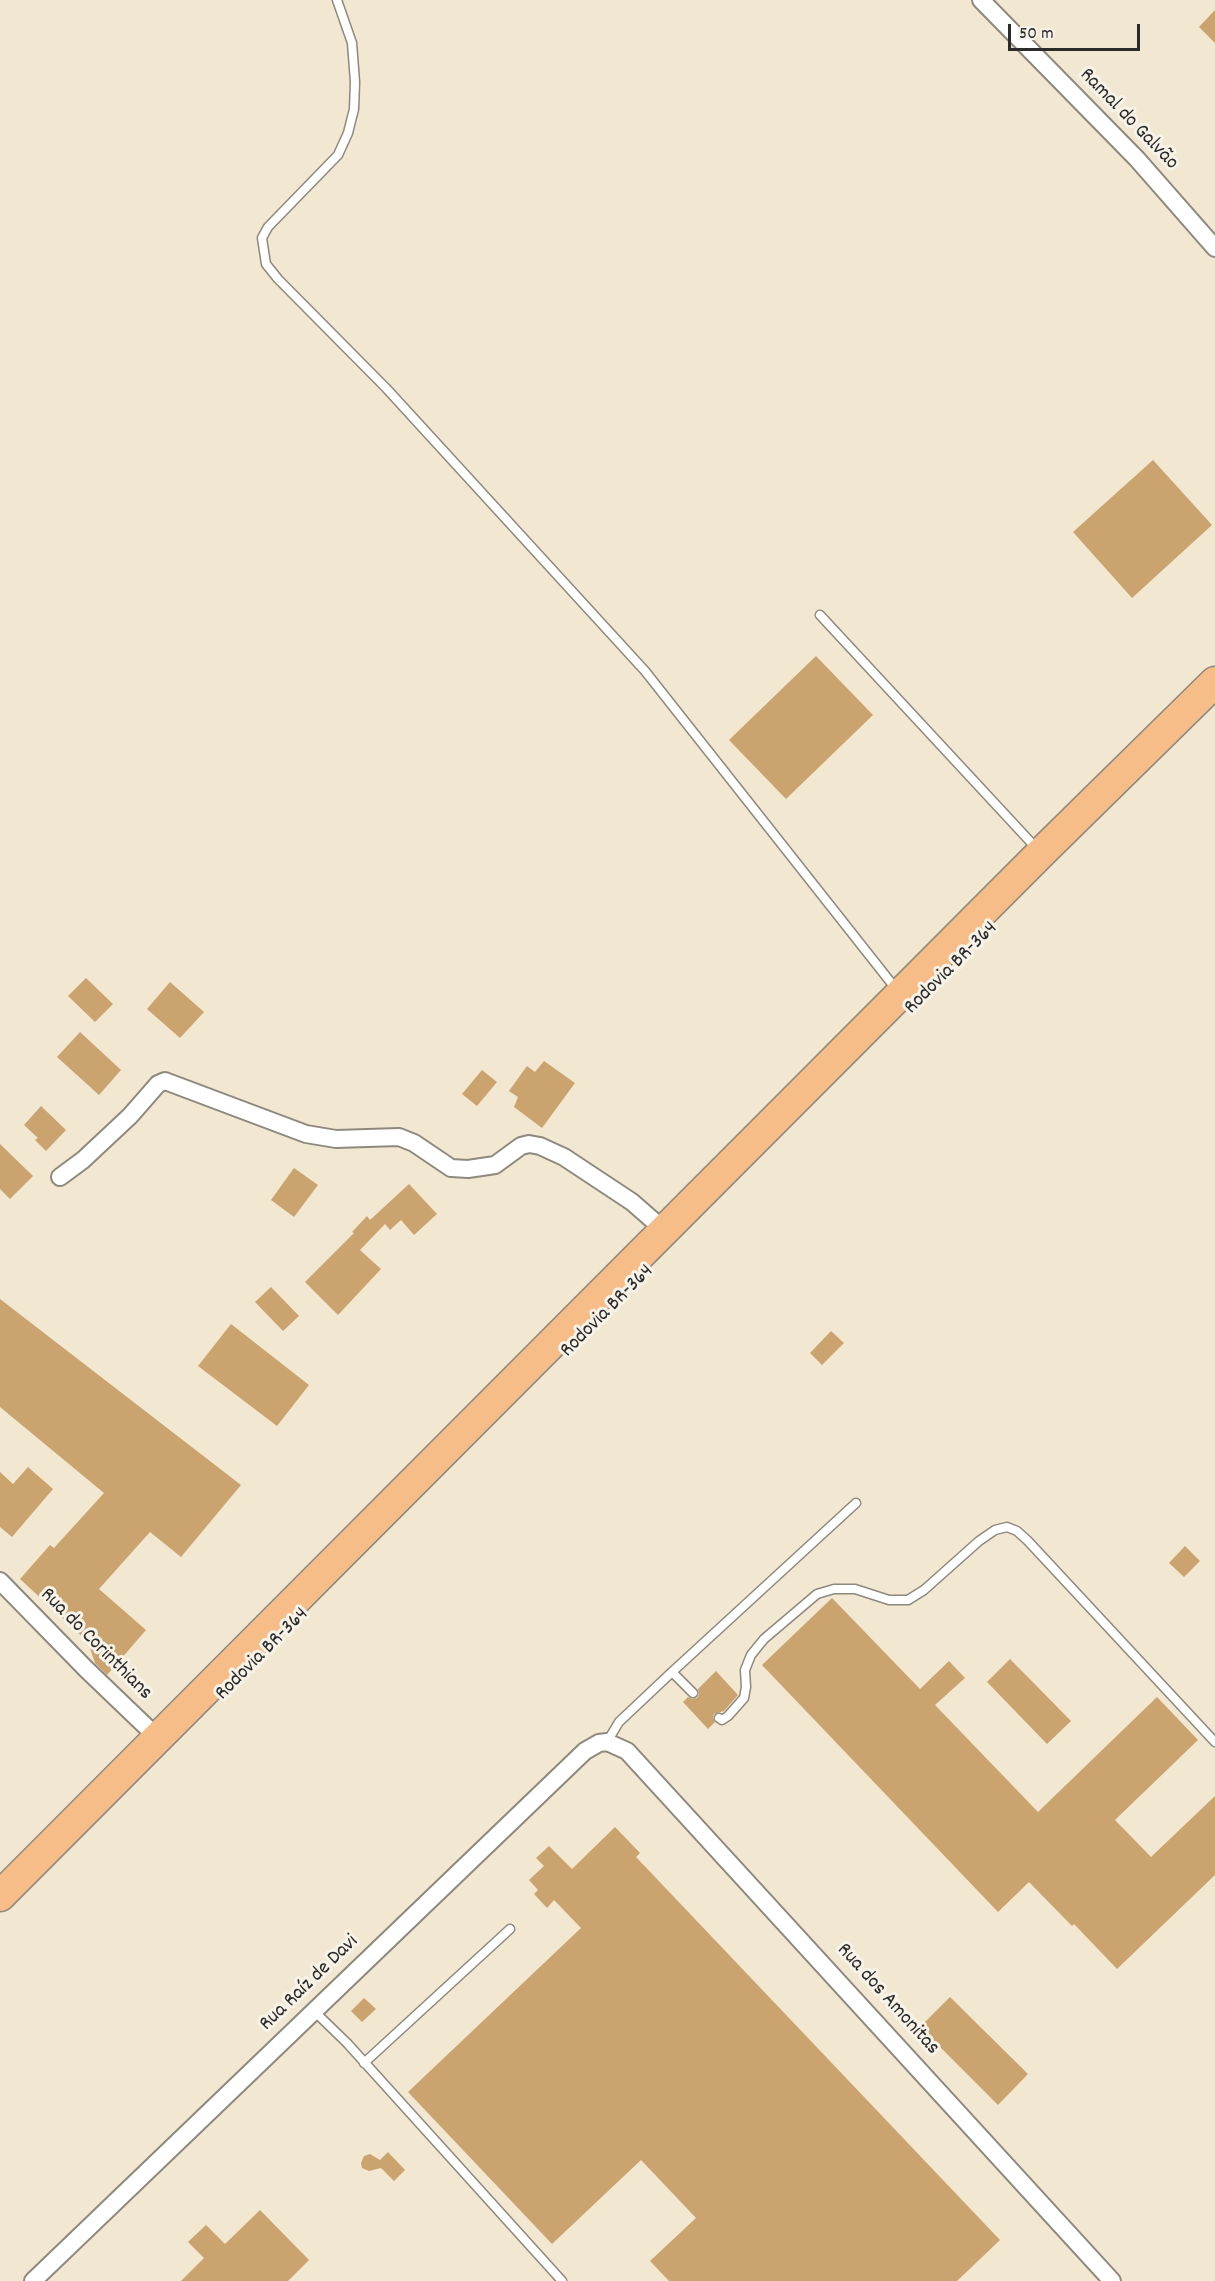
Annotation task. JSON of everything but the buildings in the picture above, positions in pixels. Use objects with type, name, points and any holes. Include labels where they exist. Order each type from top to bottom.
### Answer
[{"type":"highway","points":[[0,1896],[1041,853],[1215,682]]},
{"type":"highway","name":"Rodovia BR-364","points":[[0,1917],[1215,707]]},
{"type":"street","name":"Ramal do Galvão","points":[[981,0],[1137,159],[1215,248]]},
{"type":"street","points":[[60,1177],[83,1160],[130,1116],[158,1084],[165,1081],[306,1134],[343,1139],[399,1137],[414,1143],[451,1168],[468,1170],[488,1166],[505,1159],[521,1146],[529,1144],[540,1146],[564,1157],[632,1202],[664,1230]]},
{"type":"street","name":"Rua do Corinthians","points":[[0,1581],[86,1669],[159,1739]]},
{"type":"street","name":"Rua dos Amonitas","points":[[607,1742],[627,1751],[1112,2281]]},
{"type":"street","name":"Rua Raíz de Davi","points":[[33,2281],[585,1751],[599,1743],[607,1742]]},
{"type":"lane","points":[[338,0],[352,43],[354,109],[348,133],[338,155],[268,227],[262,238],[266,264],[278,279],[386,388],[645,671],[900,994]]},
{"type":"lane","points":[[820,615],[1041,853]]},
{"type":"lane","points":[[607,1742],[619,1722],[856,1503]]},
{"type":"lane","points":[[719,1718],[725,1719],[735,1711],[744,1698],[745,1670],[751,1654],[764,1639],[817,1594],[834,1589],[855,1589],[889,1600],[908,1600],[924,1590],[979,1541],[995,1530],[1007,1527],[1017,1531],[1028,1542],[1215,1742]]},
{"type":"lane","points":[[672,1672],[693,1693]]},
{"type":"lane","points":[[364,2063],[510,1929]]},
{"type":"lane","points":[[314,2011],[562,2281]]}]
